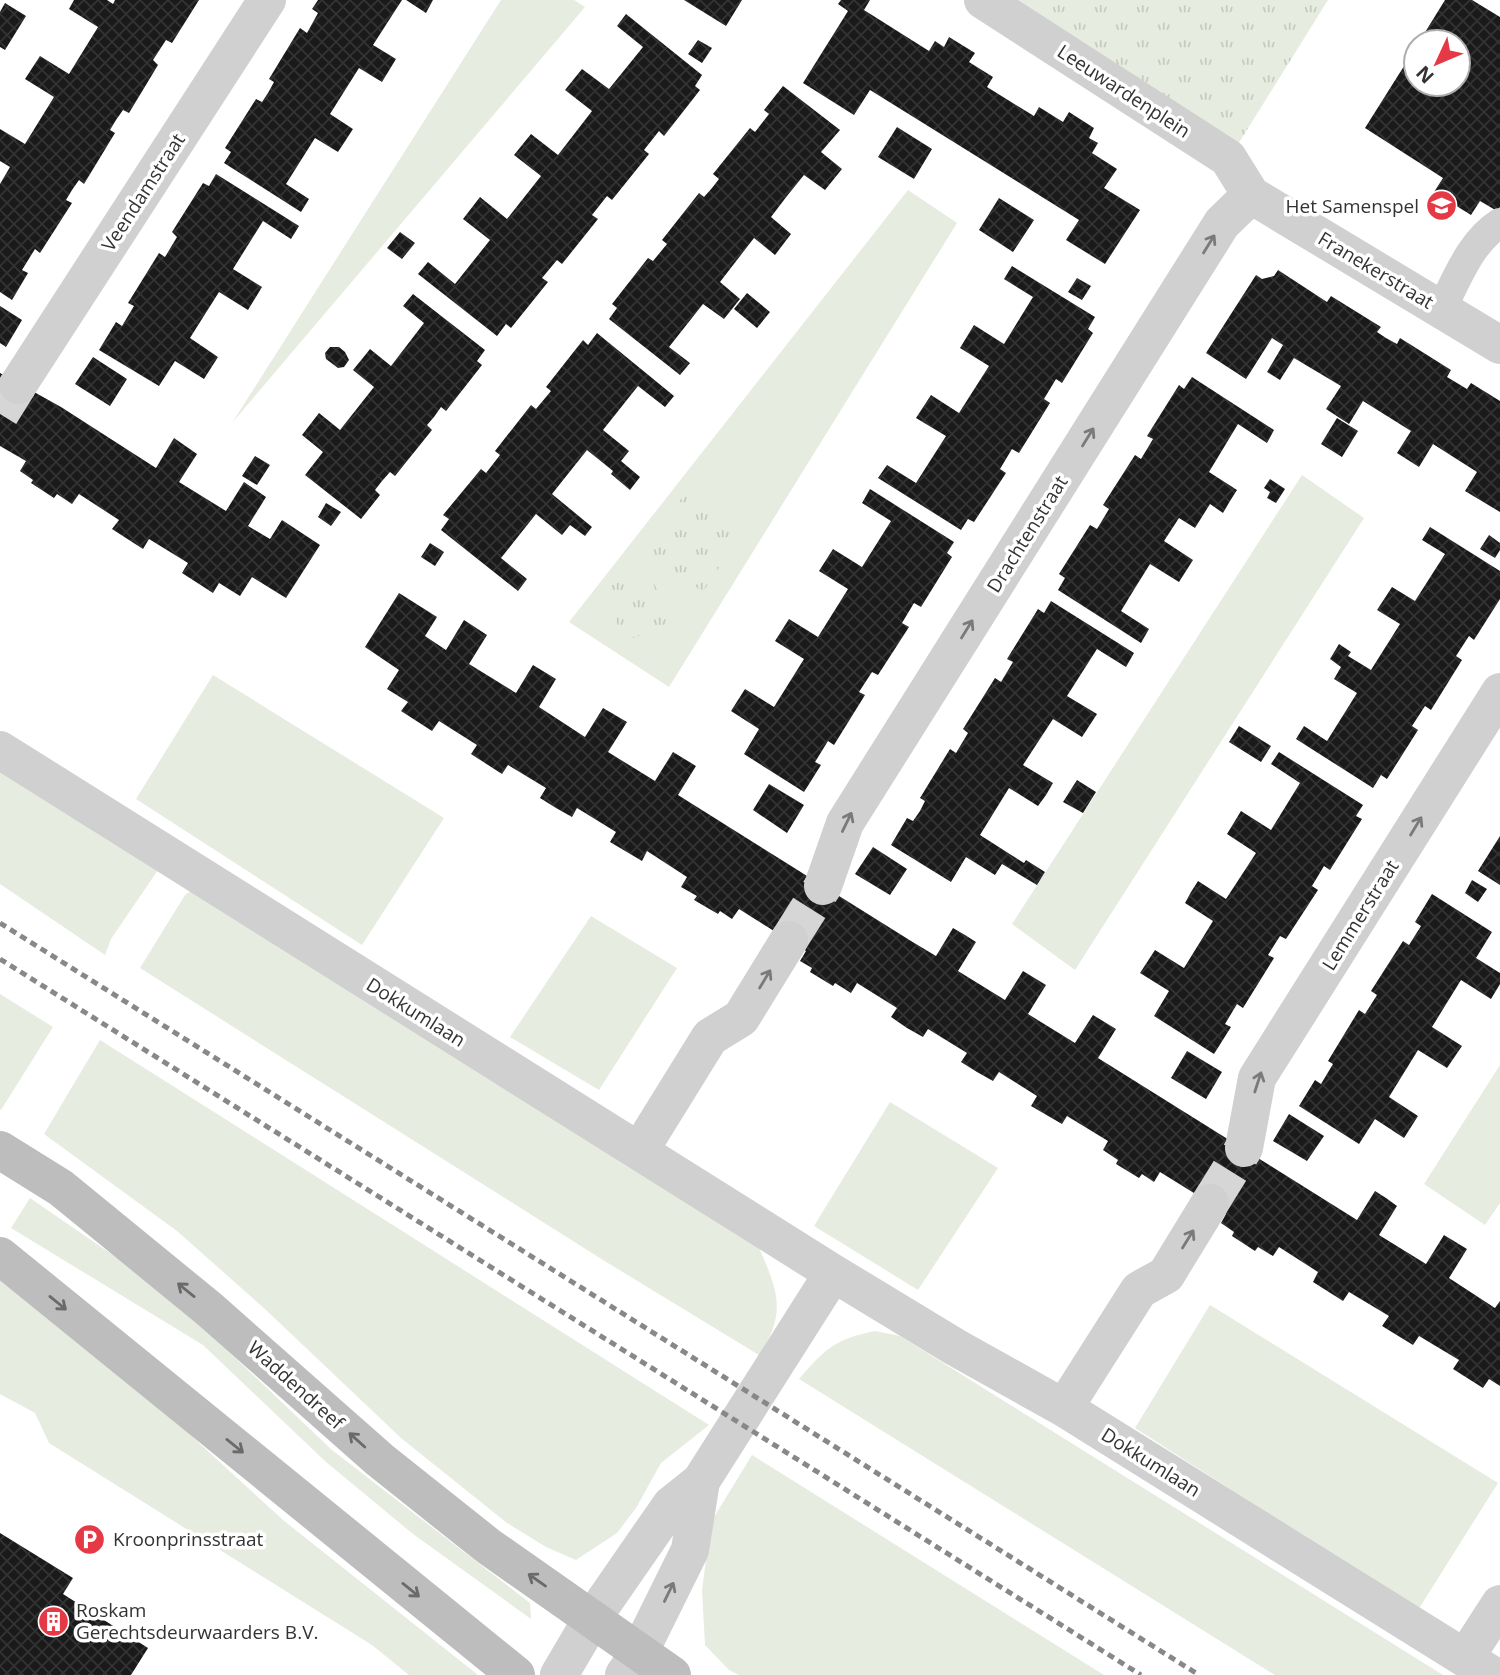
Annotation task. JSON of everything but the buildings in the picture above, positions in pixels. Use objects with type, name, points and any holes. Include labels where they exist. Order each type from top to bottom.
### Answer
[{"type":"main road","name":"Waddendreef","points":[[0,1150],[61,1188],[209,1308],[380,1460],[488,1546],[593,1619],[631,1664],[672,1675]]},
{"type":"main road","points":[[3,1258],[516,1675]]},
{"type":"street","name":"Veendamstraat","points":[[18,385],[267,0]]},
{"type":"street","name":"Leeuwardenplein","points":[[982,0],[1228,158],[1251,195]]},
{"type":"street","name":"Franekerstraat","points":[[1251,195],[1500,345]]},
{"type":"street","name":"Drachtenstraat","points":[[823,886],[845,823],[1222,223],[1251,195]]},
{"type":"street","name":"Lemmerstraat","points":[[1244,1148],[1257,1077],[1497,701]]},
{"type":"street","name":"Dokkumlaan","points":[[0,750],[833,1273],[955,1347],[1064,1408],[1479,1666],[1500,1604]]},
{"type":"street","points":[[640,1150],[710,1037],[741,1018],[789,940]]},
{"type":"street","points":[[1064,1408],[1139,1290],[1166,1275],[1210,1203]]},
{"type":"street","points":[[559,1675],[593,1619],[671,1505],[701,1481],[833,1273]]},
{"type":"street","points":[[631,1664],[690,1549],[701,1481]]},
{"type":"lane","points":[[1441,310],[1476,243],[1500,223]]},
{"type":"green space","points":[[501,0],[574,0],[585,7],[232,423]]},
{"type":"green space","points":[[999,0],[1328,0],[1235,149]]},
{"type":"green space","points":[[908,190],[957,223],[669,687],[569,622]]},
{"type":"green space","points":[[1302,475],[1364,518],[1075,970],[1012,924]]},
{"type":"green space","points":[[686,493],[741,534],[703,592],[641,548]]},
{"type":"green space","points":[[649,571],[671,624],[625,641],[602,589]]},
{"type":"green space","points":[[213,675],[444,818],[362,945],[136,799]]},
{"type":"green space","points":[[0,770],[160,867],[111,939],[105,955],[0,884]]},
{"type":"green space","points":[[195,888],[759,1248],[771,1277],[777,1302],[773,1327],[759,1355],[603,1260],[140,968],[185,895]]},
{"type":"green space","points":[[591,916],[677,968],[599,1090],[510,1037]]},
{"type":"green space","points":[[0,994],[53,1027],[1,1110],[0,1109]]},
{"type":"green space","points":[[100,1040],[709,1425],[661,1463],[636,1508],[617,1533],[576,1560],[546,1547],[507,1523],[401,1438],[266,1310],[177,1231],[44,1134]]},
{"type":"green space","points":[[1500,1065],[1500,1203],[1485,1225],[1424,1184]]},
{"type":"green space","points":[[890,1102],[998,1168],[918,1290],[814,1226]]},
{"type":"green space","points":[[30,1198],[120,1260],[209,1333],[332,1450],[530,1603],[531,1619],[413,1534],[326,1462],[203,1345],[11,1228]]},
{"type":"green space","points":[[0,1280],[187,1432],[283,1520],[478,1675],[409,1675],[372,1645],[49,1443],[35,1413],[0,1394]]},
{"type":"green space","points":[[1210,1305],[1498,1483],[1418,1610],[1135,1428]]},
{"type":"green space","points":[[875,1331],[900,1336],[1443,1675],[1275,1675],[799,1379],[832,1347],[850,1338]]},
{"type":"green space","points":[[752,1455],[1104,1675],[739,1675],[729,1670],[705,1645],[702,1590],[711,1522]]},
{"type":"tunnel","points":[[0,414],[18,385]]},
{"type":"tunnel","points":[[789,940],[823,886]]},
{"type":"tunnel","points":[[1210,1203],[1244,1148]]},
{"type":"railway","points":[[0,923],[1199,1675]]},
{"type":"railway","points":[[0,959],[1141,1675]]},
{"type":"place","name":"Het Samenspel","points":[[1442,206]]},
{"type":"place","name":"Kroonprinsstraat","points":[[90,1539]]},
{"type":"place","name":"Roskam Gerechtsdeurwaarders B.V.","points":[[53,1621]]}]
